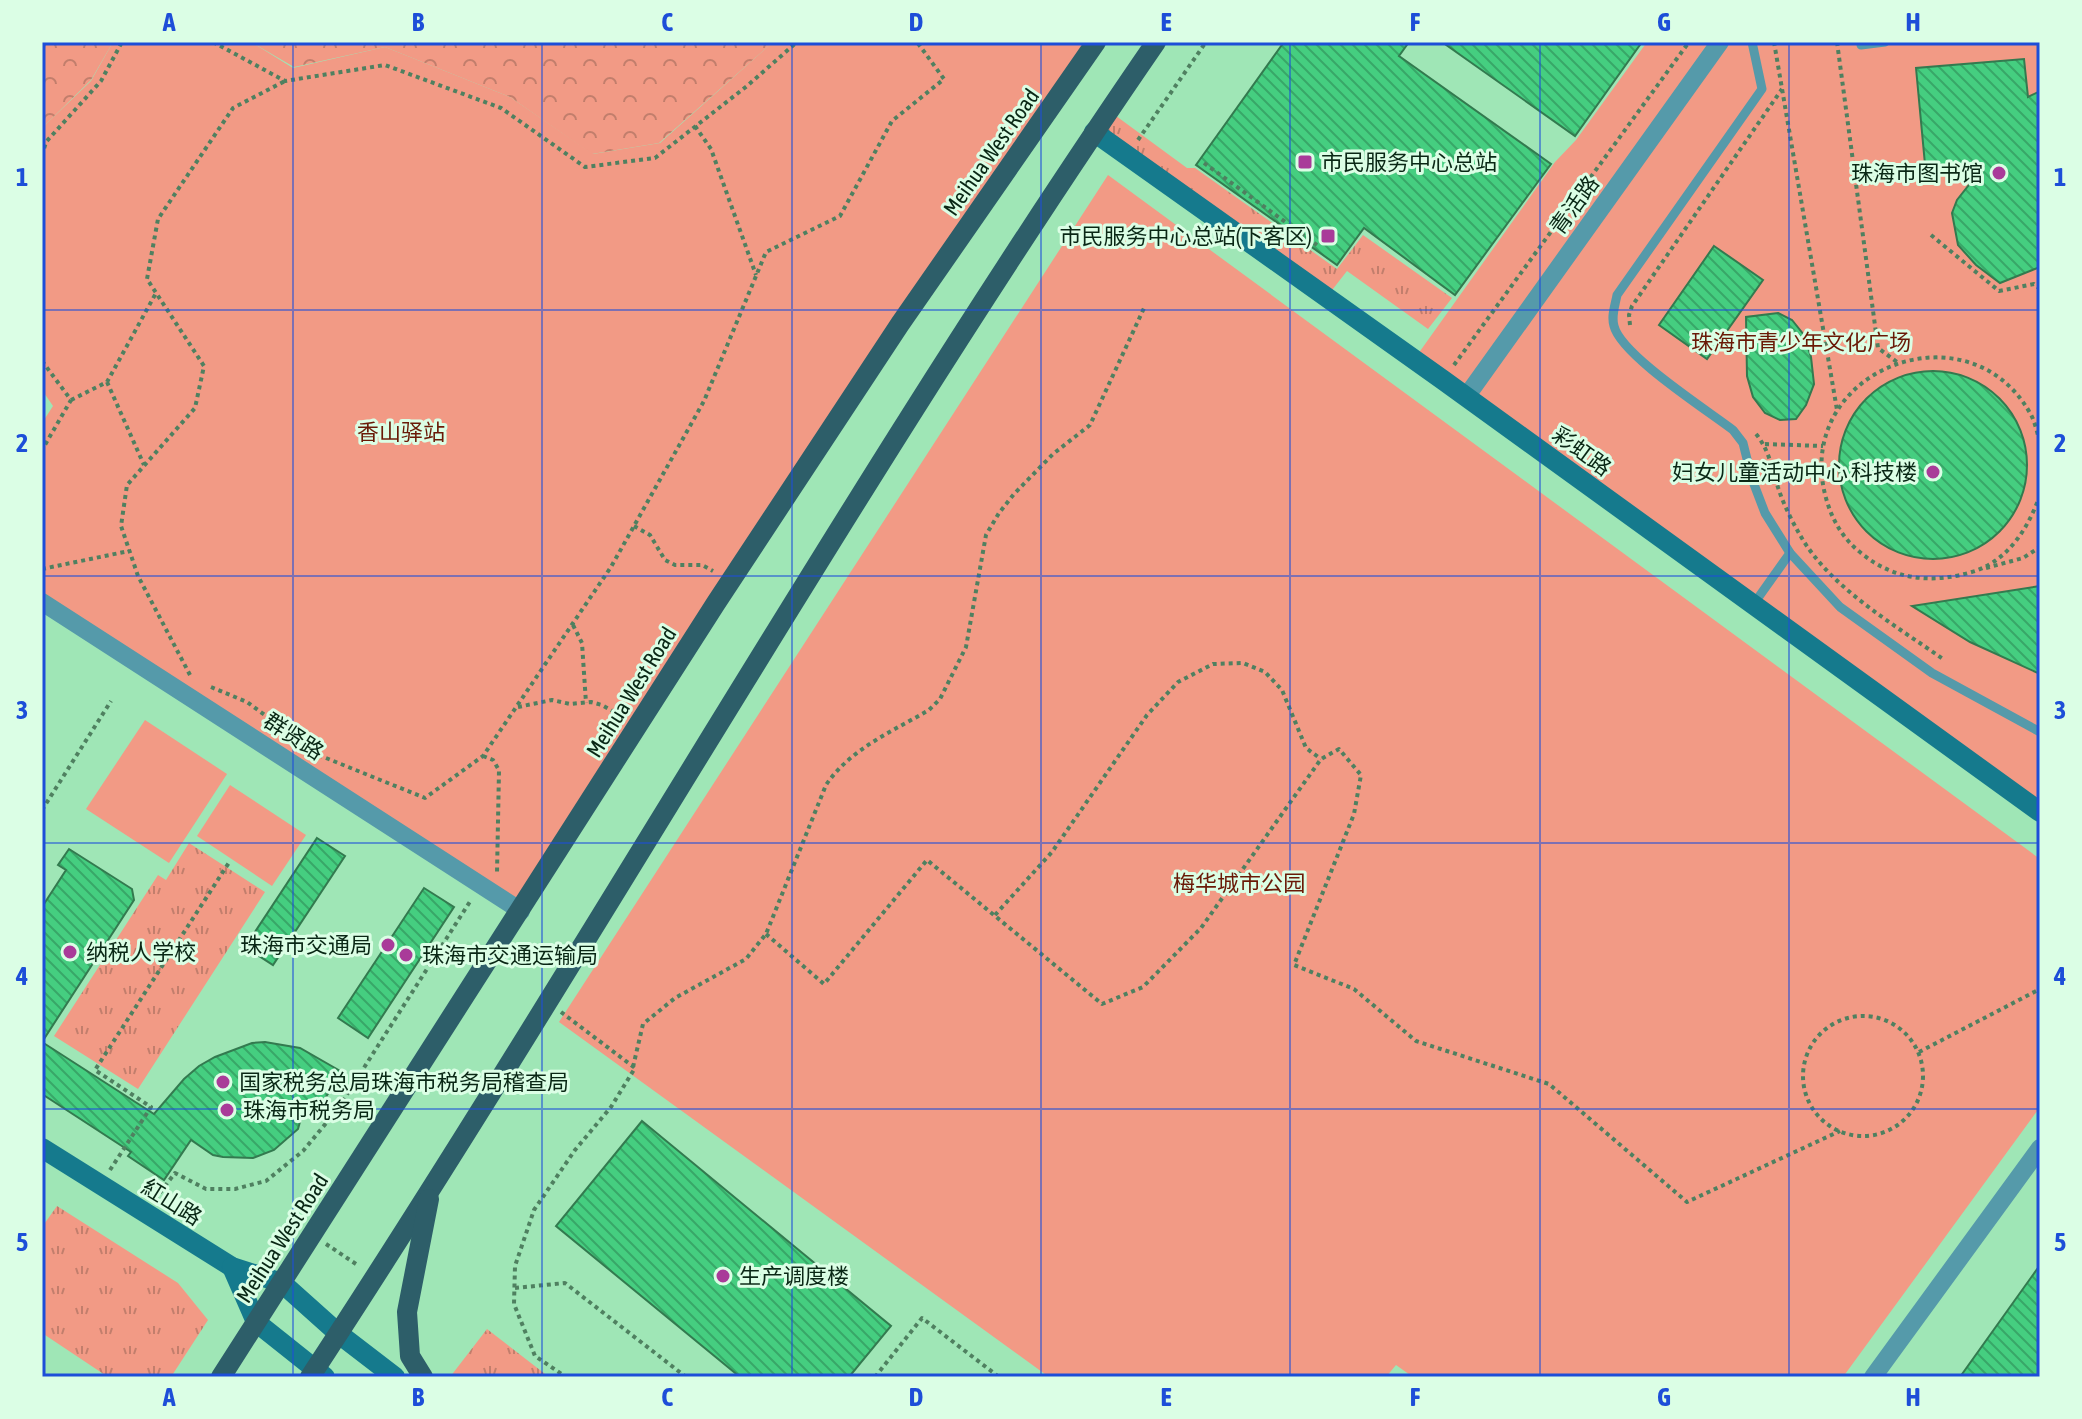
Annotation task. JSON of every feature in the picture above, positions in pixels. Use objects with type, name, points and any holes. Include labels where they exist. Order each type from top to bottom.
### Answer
[{"type":"main road","name":"Meihua West Road","points":[[221,1377],[732,580],[900,324],[1096,42]]},
{"type":"main road","points":[[317,1374],[788,609],[1094,132],[1156,42]]},
{"type":"main road","points":[[423,1377],[410,1356],[407,1312],[430,1189]]},
{"type":"street","name":"青活路","points":[[1466,397],[1720,42]]},
{"type":"street","name":"彩虹路","points":[[1094,132],[2040,812]]},
{"type":"street","name":"群贤路","points":[[42,602],[521,911]]},
{"type":"street","name":"紅山路","points":[[42,1148],[232,1267],[282,1283]]},
{"type":"street","points":[[1873,1377],[2040,1148]]},
{"type":"street","points":[[232,1267],[256,1322],[317,1374]]},
{"type":"street","points":[[282,1283],[339,1334],[395,1377]]},
{"type":"lane","points":[[1752,42],[1762,89],[1617,295],[1614,327],[1628,351],[1733,430],[1743,443],[1765,513],[1790,553],[1840,607],[1932,673],[2040,732]]},
{"type":"lane","points":[[1861,42],[1861,45],[1885,42]]},
{"type":"lane","points":[[1753,605],[1790,553]]},
{"type":"path","points":[[42,156],[46,142],[101,81],[122,42]]},
{"type":"path","points":[[213,42],[285,81]]},
{"type":"path","points":[[192,679],[138,576],[121,526],[127,485],[195,408],[204,366],[147,279],[158,219],[233,108],[285,81],[385,65],[501,108],[585,167],[655,158],[747,86],[797,42]]},
{"type":"path","points":[[206,685],[247,702],[321,756],[425,798],[483,756],[611,567],[704,401],[766,252],[840,216],[892,121],[944,79],[917,42]]},
{"type":"path","points":[[1127,155],[1206,42]]},
{"type":"path","points":[[1443,380],[1689,42]]},
{"type":"path","points":[[1774,42],[1837,410]]},
{"type":"path","points":[[1837,42],[1878,348],[1897,362]]},
{"type":"path","points":[[1631,329],[1629,315],[1632,306],[1782,89]]},
{"type":"path","points":[[695,126],[711,149],[756,276]]},
{"type":"path","points":[[1204,163],[1317,245]]},
{"type":"path","points":[[1931,235],[1999,291],[2034,284],[2040,289]]},
{"type":"path","points":[[42,450],[71,400],[107,382],[156,293]]},
{"type":"path","points":[[566,1377],[535,1356],[514,1304],[515,1266],[534,1210],[575,1150],[611,1107],[635,1068],[643,1024],[675,998],[746,959],[766,934],[826,785],[836,769],[848,758],[929,710],[940,699],[966,647],[986,535],[999,513],[1024,484],[1053,454],[1090,425],[1145,306]]},
{"type":"path","points":[[2040,442],[2030,413],[2006,383],[1973,364],[1935,356],[1897,362],[1863,381],[1837,410],[1823,446],[1821,481],[1830,515],[1850,544],[1877,566],[1910,578],[1945,579],[2023,558],[2040,547]]},
{"type":"path","points":[[42,361],[71,400]]},
{"type":"path","points":[[107,382],[144,465]]},
{"type":"path","points":[[1755,433],[1764,444],[1781,496],[1802,538],[1832,575],[1866,606],[1943,659]]},
{"type":"path","points":[[1743,443],[1823,446]]},
{"type":"path","points":[[1980,569],[2009,550],[2030,521],[2040,495]]},
{"type":"path","points":[[634,526],[650,535],[665,560],[675,565],[702,565],[732,580]]},
{"type":"path","points":[[42,569],[129,551]]},
{"type":"path","points":[[573,625],[582,643],[586,703]]},
{"type":"path","points":[[995,915],[1052,852],[1147,715],[1178,682],[1213,664],[1243,663],[1265,672],[1282,690],[1306,748],[1321,759]]},
{"type":"path","points":[[518,707],[552,700],[602,705],[638,726]]},
{"type":"path","points":[[42,810],[111,701]]},
{"type":"path","points":[[766,934],[824,984],[927,860],[1102,1004],[1143,987],[1201,928],[1321,759],[1339,749],[1361,775],[1354,814],[1294,965],[1354,989],[1416,1041],[1549,1084],[1687,1202],[1840,1131]]},
{"type":"path","points":[[145,1213],[175,1173],[206,1189],[235,1189],[266,1181],[303,1151],[337,1110],[488,890],[499,770],[493,760],[483,756]]},
{"type":"path","points":[[100,1185],[151,1107],[95,1070],[230,861]]},
{"type":"path","points":[[1919,1052],[2040,989]]},
{"type":"path","points":[[546,1001],[633,1067]]},
{"type":"path","points":[[1858,1016],[1877,1017],[1894,1024],[1909,1037],[1919,1052],[1923,1071],[1922,1090],[1913,1109],[1899,1124],[1881,1133],[1860,1136],[1840,1131],[1823,1120],[1810,1104],[1804,1085],[1811,1046],[1823,1031],[1839,1021],[1858,1016]]},
{"type":"path","points":[[515,1288],[565,1283],[686,1377]]},
{"type":"path","points":[[875,1377],[922,1318],[999,1377]]},
{"type":"green space","points":[[42,42],[113,42],[91,80],[42,128]]},
{"type":"green space","name":"香山驿站","points":[[113,42],[251,42],[293,68],[385,47],[510,97],[593,154],[660,143],[773,42],[1096,42],[520,910],[42,602],[42,423],[53,406],[42,390],[42,128],[91,81]]},
{"type":"green space","points":[[251,42],[773,42],[659,143],[592,154],[510,97],[385,47],[294,67]]},
{"type":"green space","points":[[1647,42],[1715,42],[1466,389],[1418,354],[1555,162],[1576,140]]},
{"type":"green space","name":"珠海市青少年文化广场","points":[[1721,42],[2040,42],[2040,811],[1466,396]]},
{"type":"green space","points":[[1112,113],[1187,168],[1195,168],[1337,269],[1363,235],[1452,298],[1428,329],[1347,271],[1329,294],[1100,131]]},
{"type":"green space","name":"梅华城市公园","points":[[1108,175],[2040,859],[2040,1107],[1843,1377],[1413,1377],[1396,1365],[1386,1377],[1049,1377],[559,1022]]},
{"type":"green space","points":[[145,720],[227,774],[169,863],[86,809]]},
{"type":"green space","points":[[230,785],[306,835],[272,886],[197,836]]},
{"type":"green space","points":[[189,843],[265,892],[138,1089],[54,1036],[158,875],[166,880]]},
{"type":"green space","points":[[57,1206],[178,1283],[208,1320],[171,1377],[108,1377],[42,1333],[42,1227]]},
{"type":"green space","points":[[487,1329],[549,1377],[450,1377]]},
{"type":"building","points":[[1284,42],[1409,42],[1399,56],[1551,164],[1455,295],[1364,228],[1337,265],[1196,165]]},
{"type":"building","points":[[1442,42],[1642,42],[1575,136]]},
{"type":"building","name":"珠海市图书馆","points":[[2024,59],[2028,97],[2040,91],[2040,267],[2000,283],[1976,265],[1958,245],[1952,213],[1957,200],[1983,167],[1926,175],[1916,68]]},
{"type":"building","points":[[1714,246],[1763,280],[1707,359],[1659,325]]},
{"type":"building","points":[[1778,313],[1792,320],[1804,335],[1811,357],[1814,384],[1806,405],[1796,419],[1780,420],[1765,413],[1753,397],[1747,376],[1746,317]]},
{"type":"building","name":"妇女儿童活动中心 科技楼","points":[[1933,371],[1969,379],[1999,399],[2019,429],[2027,465],[2019,501],[1999,531],[1969,551],[1933,559],[1897,551],[1867,531],[1847,501],[1839,465],[1847,429],[1867,399],[1897,379]]},
{"type":"building","points":[[2040,586],[2040,674],[1970,642],[1912,606]]},
{"type":"building","points":[[317,838],[345,856],[273,965],[245,947]]},
{"type":"building","points":[[69,849],[132,889],[134,900],[42,1042],[42,907],[66,870],[58,865]]},
{"type":"building","points":[[424,888],[454,907],[368,1038],[338,1018]]},
{"type":"building","name":"珠海市税务局","points":[[42,1042],[154,1114],[199,1066],[252,1043],[300,1048],[342,1072],[313,1117],[303,1111],[298,1129],[274,1150],[253,1158],[223,1157],[213,1155],[191,1140],[164,1180],[128,1156],[131,1152],[42,1094]]},
{"type":"building","name":"生产调度楼","points":[[642,1121],[891,1326],[849,1377],[740,1377],[556,1226]]},
{"type":"building","points":[[2040,1265],[2040,1377],[1960,1377]]},
{"type":"place","name":"市民服务中心总站","points":[[1305,162]]},
{"type":"place","name":"珠海市图书馆","points":[[1999,173]]},
{"type":"place","name":"市民服务中心总站(下客区)","points":[[1328,236]]},
{"type":"place","name":"妇女儿童活动中心 科技楼","points":[[1933,472]]},
{"type":"place","name":"珠海市交通局","points":[[388,945]]},
{"type":"place","name":"纳税人学校","points":[[70,952]]},
{"type":"place","name":"珠海市交通运输局","points":[[406,955]]},
{"type":"place","name":"国家税务总局珠海市税务局稽查局","points":[[223,1082]]},
{"type":"place","name":"珠海市税务局","points":[[227,1110]]},
{"type":"place","name":"生产调度楼","points":[[723,1276]]}]
